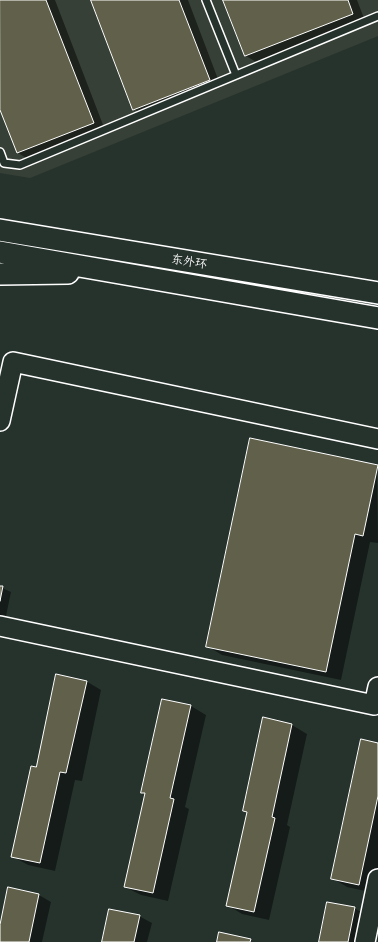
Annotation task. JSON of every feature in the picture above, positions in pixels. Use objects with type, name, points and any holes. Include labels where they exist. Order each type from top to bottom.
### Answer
[{"type":"main road","points":[[0,218],[124,251]]},
{"type":"main road","name":"东外环","points":[[0,230],[378,293]]},
{"type":"main road","points":[[0,252],[119,272]]},
{"type":"main road","points":[[0,274],[119,272]]},
{"type":"main road","name":"东外环","points":[[119,272],[378,318]]},
{"type":"street","points":[[0,421],[13,362],[378,439]]},
{"type":"street","points":[[0,626],[374,705],[378,687]]},
{"type":"street","points":[[364,942],[378,879]]},
{"type":"lane","points":[[206,0],[236,75]]},
{"type":"lane","points":[[0,152],[4,163],[20,165],[378,16]]},
{"type":"shaded area","points":[[0,0],[378,0],[378,36],[30,178],[0,173]]},
{"type":"building","points":[[0,0],[46,0],[94,123],[17,153],[0,110]]},
{"type":"building","points":[[91,0],[179,0],[210,80],[133,110]]},
{"type":"building","points":[[223,0],[348,0],[353,14],[245,56]]},
{"type":"building","points":[[250,438],[378,465],[363,536],[355,534],[326,672],[206,647]]},
{"type":"building","points":[[0,586],[3,586],[0,601]]},
{"type":"building","points":[[56,674],[87,681],[66,773],[60,772],[40,863],[11,857],[31,766],[36,767]]},
{"type":"building","points":[[162,699],[191,705],[170,798],[174,799],[153,893],[124,887],[145,793],[141,793]]},
{"type":"building","points":[[263,717],[292,724],[272,817],[275,818],[254,912],[226,906],[247,812],[243,811]]},
{"type":"building","points":[[361,739],[378,743],[378,796],[359,885],[331,879]]},
{"type":"building","points":[[8,887],[39,894],[29,942],[0,942],[0,925]]},
{"type":"building","points":[[327,902],[355,907],[348,942],[319,942]]},
{"type":"building","points":[[109,909],[140,915],[134,942],[102,942]]},
{"type":"building","points":[[219,932],[251,939],[250,942],[217,942]]}]
